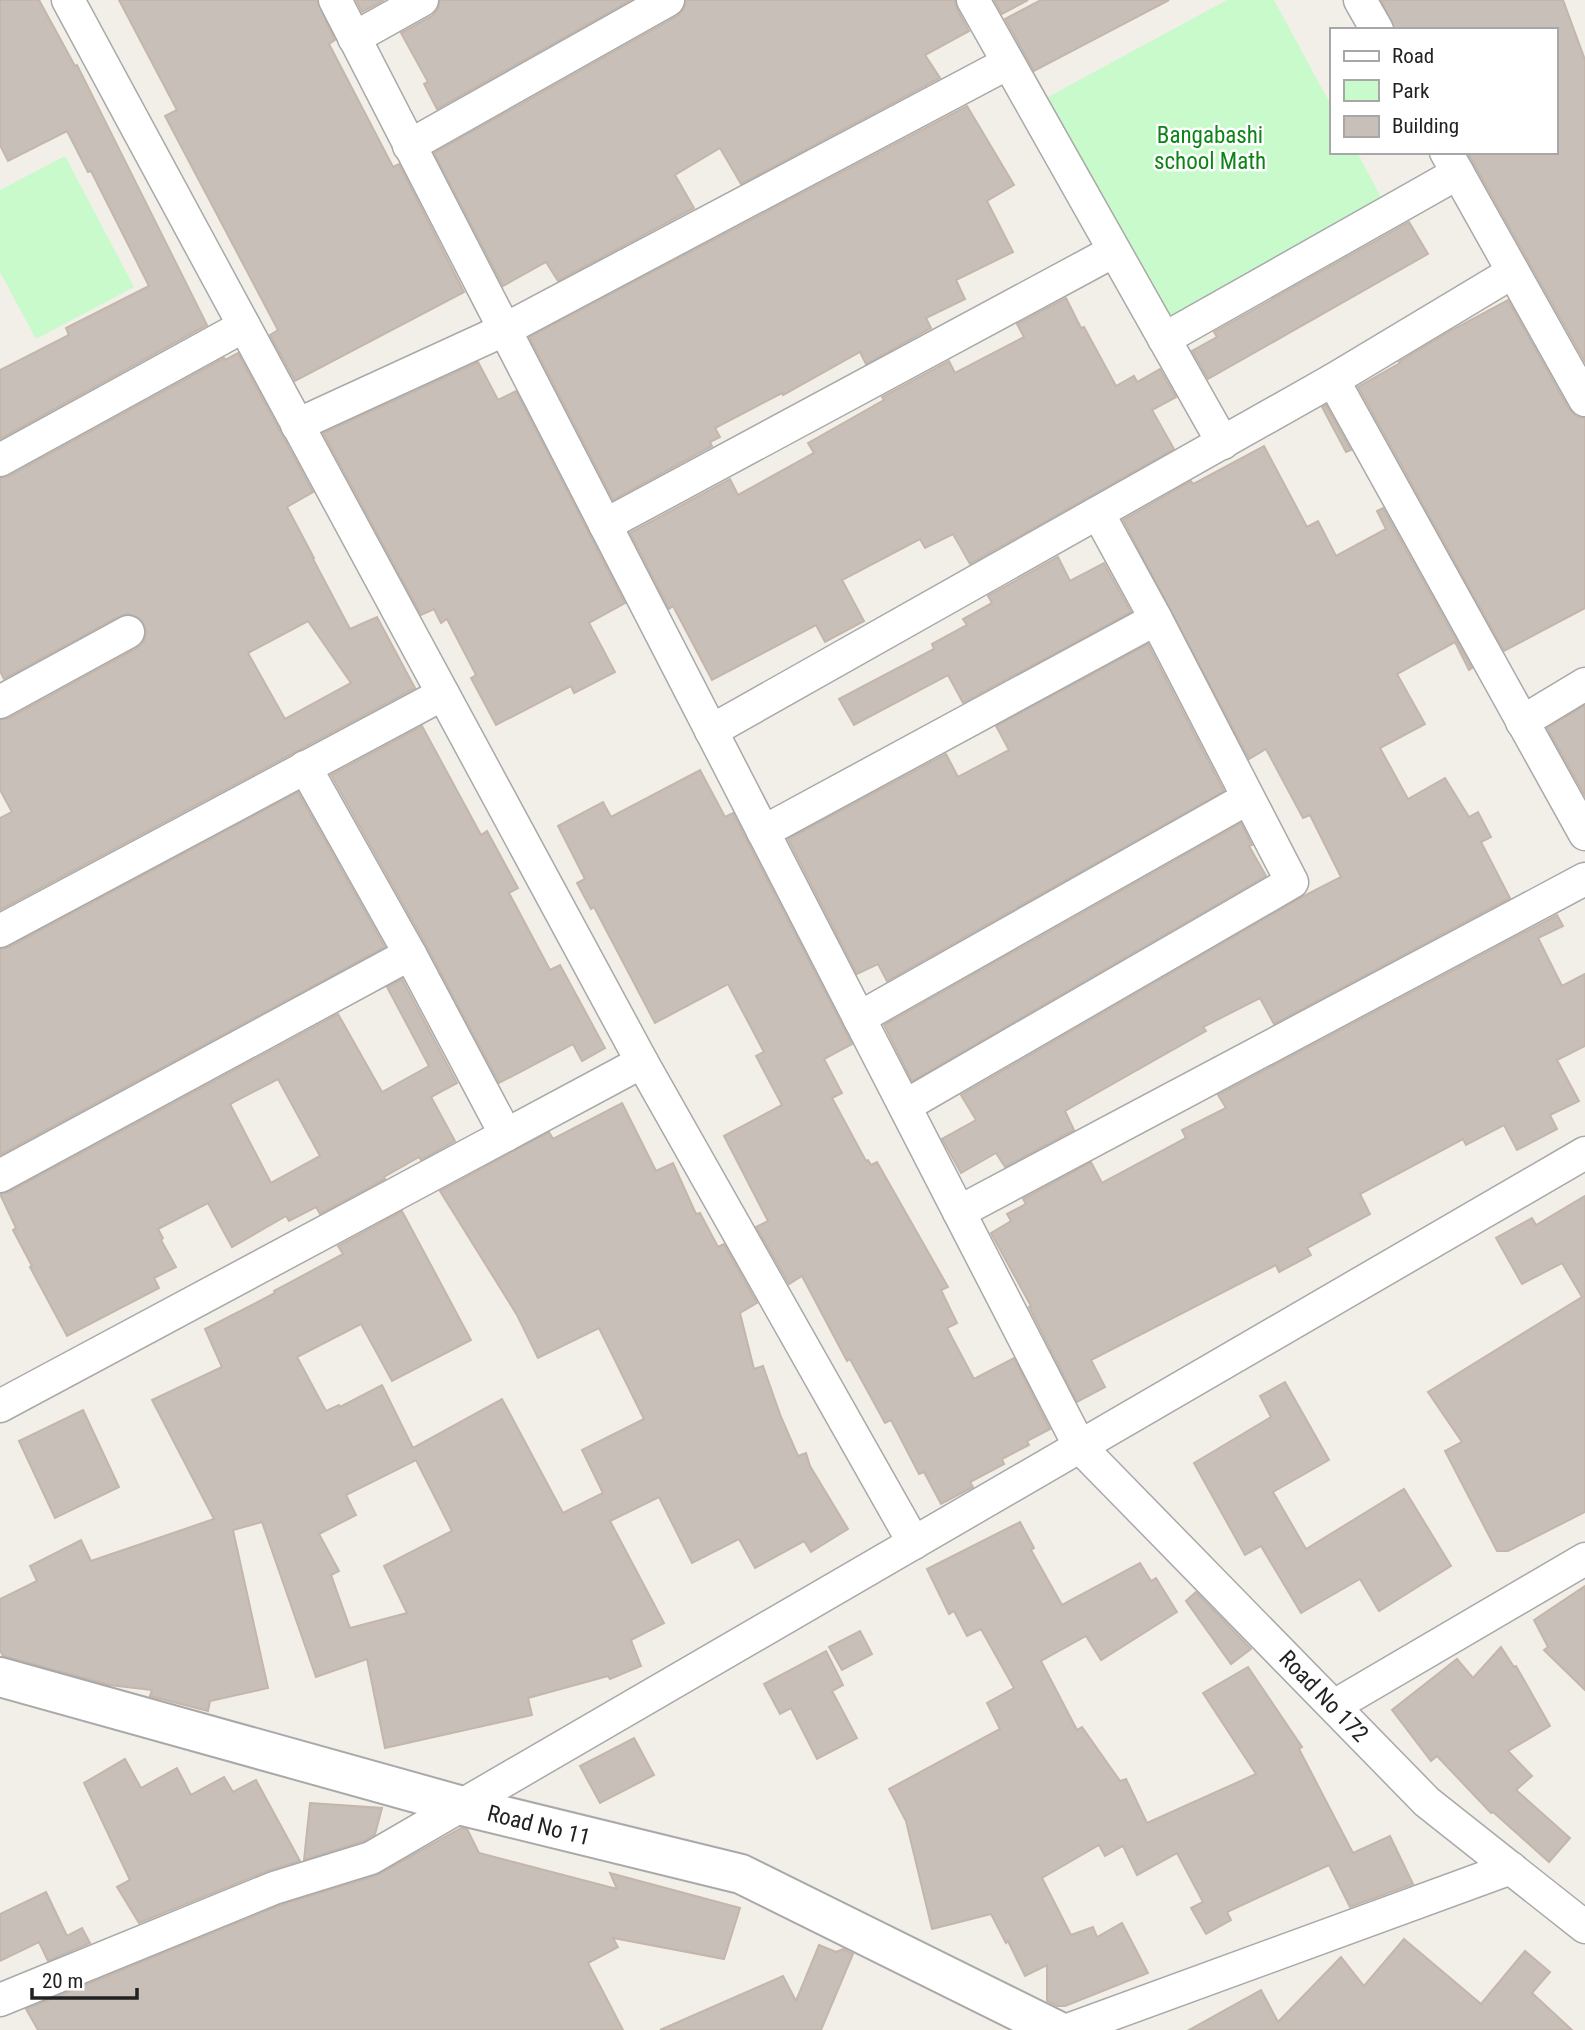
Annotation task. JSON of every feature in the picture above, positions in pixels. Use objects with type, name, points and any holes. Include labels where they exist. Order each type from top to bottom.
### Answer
[{"type":"street","points":[[68,0],[642,1062],[914,1543]]},
{"type":"street","name":"Road No 172","points":[[335,0],[1080,1447],[1427,1802],[1585,1927]]},
{"type":"street","points":[[354,38],[422,0]]},
{"type":"street","points":[[410,146],[668,0]]},
{"type":"street","points":[[973,0],[1223,443]]},
{"type":"street","points":[[1360,0],[1376,28]]},
{"type":"street","points":[[297,425],[504,330],[1008,63]]},
{"type":"street","points":[[1164,339],[1452,163],[1585,400]]},
{"type":"street","points":[[605,525],[1114,251]]},
{"type":"street","points":[[711,731],[1223,443],[1513,272]]},
{"type":"street","points":[[0,460],[244,326]]},
{"type":"street","points":[[1333,380],[1585,834]]},
{"type":"street","points":[[905,1106],[1292,882],[1098,513]]},
{"type":"street","points":[[763,832],[1156,619]]},
{"type":"street","points":[[0,702],[128,632]]},
{"type":"street","points":[[1522,722],[1585,684]]},
{"type":"street","points":[[0,931],[443,694]]},
{"type":"street","points":[[306,767],[506,1135]]},
{"type":"street","points":[[859,1018],[1248,797]]},
{"type":"street","points":[[959,1212],[1585,879]]},
{"type":"street","points":[[0,1176],[410,954]]},
{"type":"street","points":[[0,1406],[642,1062]]},
{"type":"street","points":[[0,2000],[274,1888],[371,1858],[1585,1153]]},
{"type":"street","points":[[1334,1706],[1585,1559]]},
{"type":"street","name":"Road No 11","points":[[0,1676],[459,1805],[741,1874],[1056,2030]]},
{"type":"street","points":[[1069,2030],[1511,1868]]},
{"type":"green space","name":"Bangabashi school Math","points":[[1227,0],[1274,0],[1330,103],[1330,154],[1358,154],[1384,203],[1166,321],[1046,98]]},
{"type":"green space","points":[[65,156],[134,287],[36,339],[0,272],[0,190]]},
{"type":"building","points":[[0,0],[39,0],[75,66],[77,65],[207,325],[0,439],[0,370],[69,335],[66,328],[149,286],[91,171],[88,172],[67,131],[8,161],[0,145]]},
{"type":"building","points":[[119,0],[317,0],[335,40],[329,44],[393,167],[399,164],[464,292],[295,381],[270,335],[278,330],[165,116],[177,110]]},
{"type":"building","points":[[356,0],[384,0],[362,12]]},
{"type":"building","points":[[440,0],[631,0],[437,109],[424,84],[428,82],[401,33],[432,16],[438,9]]},
{"type":"building","points":[[686,0],[955,0],[969,31],[925,55],[940,78],[741,184],[720,148],[675,175],[694,208],[558,281],[546,262],[503,286],[434,153],[677,16],[684,9]]},
{"type":"building","points":[[994,0],[1028,0],[1002,14]]},
{"type":"building","points":[[1041,0],[1169,0],[1034,71],[1005,19]]},
{"type":"building","points":[[1381,0],[1563,0],[1585,60],[1585,362],[1468,154],[1557,154],[1557,28],[1394,28]]},
{"type":"building","points":[[967,106],[1014,185],[987,201],[1013,252],[956,280],[965,299],[926,318],[931,328],[866,364],[860,352],[783,395],[782,393],[715,428],[720,437],[710,442],[712,446],[613,500],[529,337]]},
{"type":"building","points":[[1409,222],[1428,254],[1208,379],[1192,351],[1217,337],[1214,332]]},
{"type":"building","points":[[1066,298],[1116,386],[1134,376],[1137,382],[1160,369],[1176,397],[1152,410],[1174,449],[970,564],[953,534],[925,548],[920,539],[842,580],[864,621],[825,642],[816,625],[712,680],[673,606],[669,609],[630,533],[730,479],[738,495],[814,453],[808,443],[884,400],[882,397],[949,361],[955,373],[1024,337],[1017,324]]},
{"type":"building","points":[[1508,300],[1569,409],[1576,416],[1585,418],[1585,608],[1504,651],[1358,387],[1450,331]]},
{"type":"building","points":[[238,353],[313,492],[287,507],[350,629],[377,617],[415,688],[0,910],[0,818],[12,812],[0,790],[0,720],[9,718],[137,648],[144,641],[146,632],[138,617],[129,614],[120,616],[4,679],[0,671],[0,478],[9,476],[224,358],[225,360]],"holes":[[[308,621],[351,683],[285,719],[248,653]]]},
{"type":"building","points":[[478,362],[498,400],[516,391],[625,603],[589,623],[615,672],[574,693],[571,686],[496,725],[471,678],[476,675],[447,619],[441,623],[434,609],[421,615],[323,433]]},
{"type":"building","points":[[1326,405],[1351,450],[1346,452],[1322,407]]},
{"type":"building","points":[[1264,446],[1307,527],[1318,521],[1336,556],[1386,529],[1377,511],[1383,508],[1472,668],[1469,670],[1455,642],[1397,674],[1425,724],[1380,748],[1408,799],[1445,778],[1469,817],[1478,812],[1491,837],[1481,842],[1510,898],[1274,1024],[1260,998],[1203,1027],[1206,1031],[1065,1111],[1074,1130],[1005,1167],[996,1153],[961,1173],[942,1139],[976,1120],[961,1095],[1341,877],[1310,815],[1303,818],[1266,749],[1249,759],[1123,520],[1191,481],[1193,484]]},
{"type":"building","points":[[1058,557],[1070,581],[1104,563],[1131,612],[963,703],[948,675],[854,725],[839,699],[934,649],[932,644],[967,625],[963,619],[992,603],[988,596]]},
{"type":"building","points":[[1148,644],[1224,791],[887,981],[878,964],[857,974],[788,839],[946,754],[958,777],[1009,750],[996,726]]},
{"type":"building","points":[[1585,705],[1585,796],[1547,728]]},
{"type":"building","points":[[422,726],[481,835],[487,831],[518,888],[509,893],[550,970],[560,965],[605,1048],[582,1061],[573,1044],[499,1083],[331,775]]},
{"type":"building","points":[[700,770],[725,817],[733,813],[852,1044],[824,1059],[842,1093],[832,1098],[866,1161],[871,1165],[877,1162],[948,1287],[941,1290],[957,1323],[947,1328],[974,1379],[1014,1358],[1050,1429],[1027,1441],[1029,1445],[1002,1459],[1004,1464],[970,1482],[973,1487],[941,1504],[924,1472],[919,1474],[891,1420],[885,1423],[850,1359],[847,1361],[802,1276],[789,1284],[756,1227],[768,1221],[724,1136],[782,1105],[756,1056],[764,1052],[728,984],[655,1023],[594,907],[591,909],[577,883],[585,879],[558,826],[603,802],[611,817]]},
{"type":"building","points":[[298,792],[385,947],[0,1155],[0,949],[9,947]]},
{"type":"building","points":[[1241,823],[1252,845],[1249,846],[1266,876],[912,1081],[884,1025]]},
{"type":"building","points":[[1557,915],[1563,926],[1538,938],[1562,986],[1585,974],[1585,1046],[1557,1060],[1579,1101],[1550,1115],[1557,1129],[1517,1150],[1504,1125],[1466,1145],[1463,1139],[1360,1194],[1370,1214],[1307,1248],[1311,1255],[1279,1272],[1276,1265],[1091,1360],[1105,1387],[1077,1402],[1029,1307],[1031,1306],[991,1233],[1011,1221],[1007,1214],[1026,1204],[1023,1199],[1091,1162],[1102,1183],[1186,1138],[1182,1130],[1226,1108],[1218,1095]]},
{"type":"building","points":[[402,979],[457,1083],[431,1097],[455,1141],[421,1160],[419,1157],[384,1177],[385,1179],[320,1214],[316,1207],[289,1221],[286,1216],[232,1247],[208,1203],[158,1229],[176,1267],[154,1278],[159,1288],[67,1336],[30,1267],[32,1266],[13,1230],[16,1228],[0,1194],[9,1192],[338,1014],[382,1092],[429,1066],[387,987]],"holes":[[[278,1079],[320,1156],[271,1183],[230,1104]]]},
{"type":"building","points":[[622,1103],[656,1171],[673,1163],[696,1214],[700,1213],[718,1247],[724,1244],[757,1303],[740,1313],[754,1369],[763,1366],[798,1456],[806,1453],[810,1466],[848,1529],[811,1552],[804,1541],[755,1568],[739,1539],[692,1563],[659,1497],[610,1521],[664,1623],[631,1640],[641,1666],[610,1679],[608,1676],[528,1698],[532,1715],[385,1748],[367,1659],[316,1677],[262,1522],[233,1530],[268,1688],[210,1701],[208,1711],[150,1696],[152,1690],[109,1685],[3,1656],[0,1650],[0,1599],[37,1581],[30,1566],[81,1540],[91,1561],[214,1519],[152,1400],[222,1367],[205,1329],[343,1254],[338,1246],[402,1211],[471,1340],[392,1381],[361,1324],[297,1357],[326,1411],[339,1405],[340,1407],[382,1385],[413,1448],[502,1399],[563,1513],[603,1493],[582,1450],[644,1419],[599,1328],[538,1358],[517,1315],[440,1191],[549,1132],[553,1139]],"holes":[[[416,1460],[452,1531],[384,1566],[407,1613],[350,1628],[331,1575],[339,1571],[319,1534],[356,1515],[346,1495]]]},
{"type":"building","points":[[1585,1196],[1585,1512],[1508,1551],[1497,1551],[1445,1451],[1462,1442],[1428,1392],[1582,1297],[1562,1263],[1522,1284],[1496,1238],[1532,1218],[1536,1225]]},
{"type":"building","points":[[1285,1382],[1329,1460],[1273,1492],[1306,1549],[1404,1489],[1451,1566],[1379,1611],[1360,1579],[1301,1613],[1261,1546],[1245,1555],[1194,1463],[1271,1417],[1260,1396]]},
{"type":"building","points":[[83,1410],[119,1487],[55,1518],[19,1441]]},
{"type":"building","points":[[1020,1522],[1034,1548],[1031,1550],[1062,1605],[1140,1563],[1151,1581],[1156,1578],[1177,1612],[1101,1660],[1086,1636],[1041,1661],[1077,1730],[1082,1727],[1120,1781],[1126,1779],[1147,1823],[1256,1774],[1203,1693],[1248,1667],[1302,1747],[1299,1749],[1353,1853],[1390,1836],[1413,1884],[1350,1907],[1329,1865],[1227,1912],[1231,1920],[1206,1934],[1191,1908],[1203,1902],[1177,1853],[1137,1875],[1123,1846],[1105,1856],[1099,1845],[1042,1878],[1071,1935],[1093,1927],[1097,1937],[1122,1923],[1148,1973],[1065,2006],[1057,2006],[1047,2001],[1047,1965],[1025,1976],[991,1914],[932,1929],[906,1821],[889,1789],[1000,1729],[987,1703],[1014,1688],[981,1629],[967,1636],[954,1611],[949,1614],[927,1569]]},
{"type":"building","points":[[1585,1586],[1585,1690],[1544,1650],[1548,1647],[1534,1620]]},
{"type":"building","points":[[1196,1592],[1251,1649],[1231,1664],[1186,1601]]},
{"type":"building","points":[[860,1631],[872,1654],[842,1670],[829,1647]]},
{"type":"building","points":[[1501,1647],[1514,1667],[1516,1666],[1550,1726],[1508,1751],[1532,1776],[1516,1790],[1570,1838],[1549,1862],[1491,1813],[1437,1756],[1431,1761],[1392,1710],[1457,1659],[1473,1678]]},
{"type":"building","points":[[826,1651],[843,1685],[832,1691],[857,1738],[817,1759],[791,1708],[780,1714],[764,1684]]},
{"type":"building","points":[[634,1738],[654,1775],[600,1803],[580,1766]]},
{"type":"building","points":[[125,1759],[141,1788],[177,1768],[191,1795],[224,1777],[233,1792],[256,1780],[300,1861],[267,1871],[139,1923],[117,1887],[130,1880],[84,1783]]},
{"type":"building","points":[[310,1803],[382,1808],[375,1834],[364,1841],[304,1860]]},
{"type":"building","points":[[461,1828],[467,1829],[479,1853],[617,1889],[610,1873],[740,1908],[724,1959],[613,1938],[618,1947],[588,1963],[623,2030],[38,2030],[26,2009],[280,1905],[377,1875]]},
{"type":"building","points":[[46,1892],[67,1936],[82,1928],[90,1943],[48,1961],[39,1942],[0,1961],[0,1914]]},
{"type":"building","points":[[1404,1939],[1481,2004],[1525,1951],[1550,1972],[1532,1993],[1572,2030],[1189,2030],[1261,1990],[1278,2022],[1341,1957],[1364,1986]]},
{"type":"building","points":[[819,1945],[836,1952],[843,1949],[853,1954],[821,2030],[660,2030],[783,1976],[796,2001]]}]
